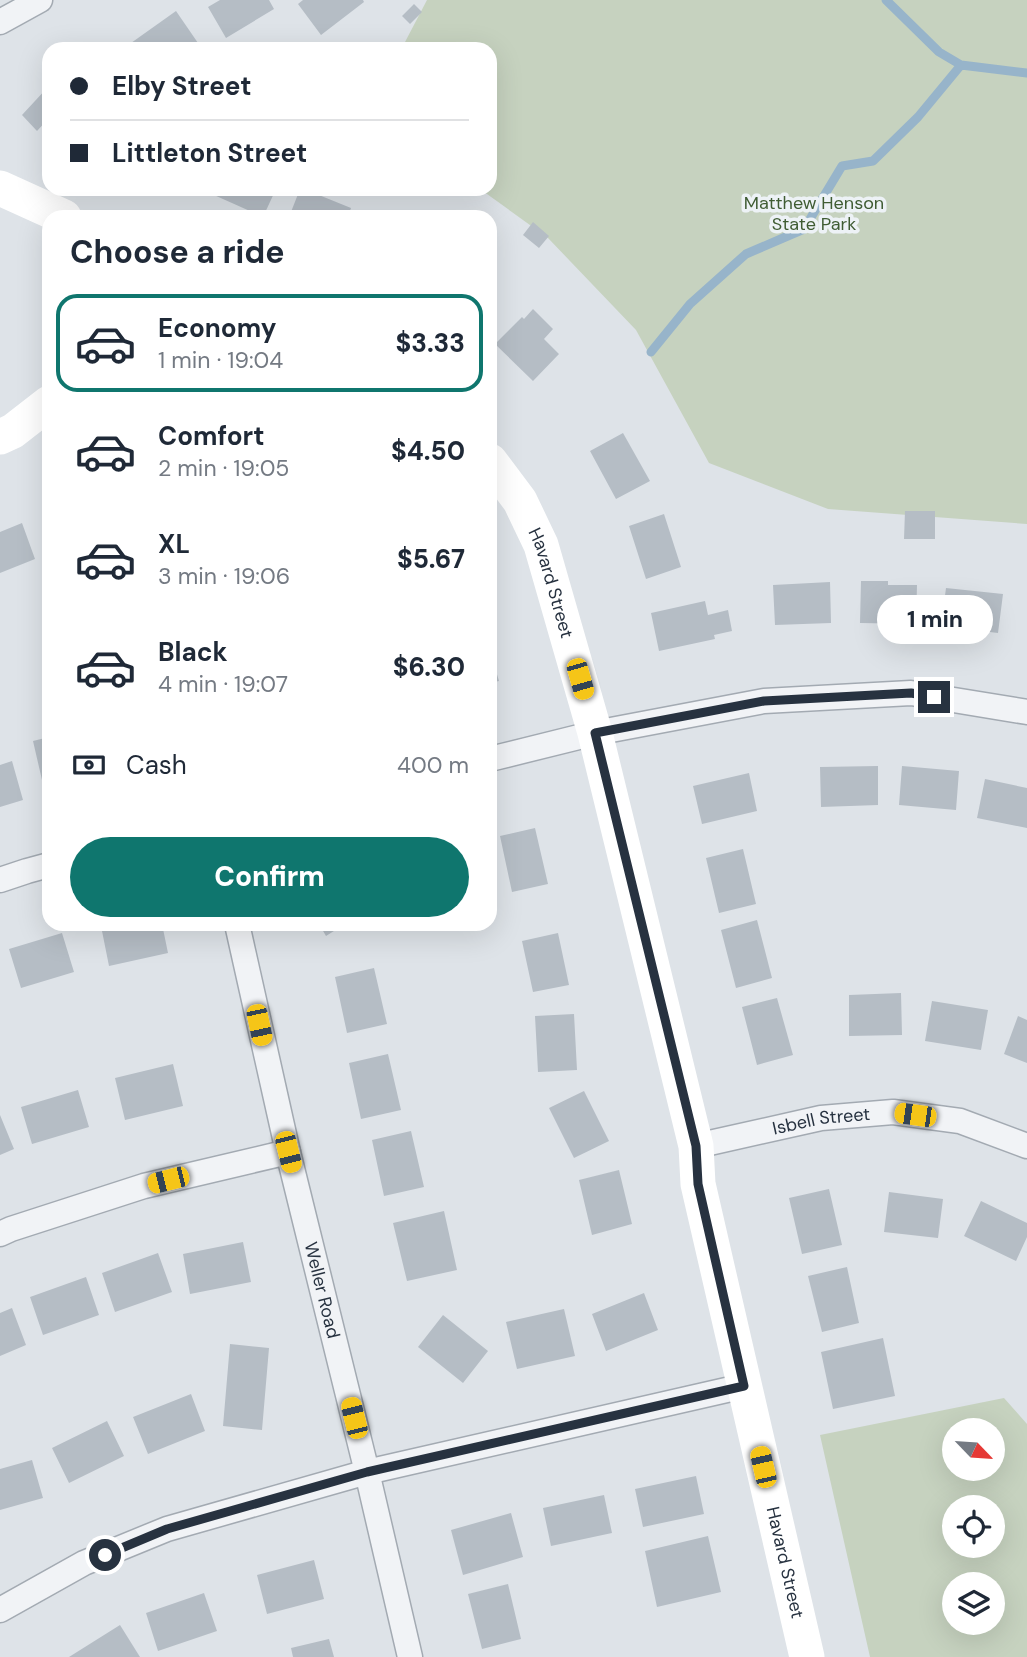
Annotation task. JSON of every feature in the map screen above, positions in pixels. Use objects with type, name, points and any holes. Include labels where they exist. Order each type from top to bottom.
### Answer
[{"type":"street","points":[[0,22],[40,0]]},
{"type":"street","points":[[0,188],[49,210]]},
{"type":"street","points":[[0,437],[13,431],[42,408]]},
{"type":"street","name":"Havard Street","points":[[497,470],[520,501],[541,545],[595,733],[696,1146],[698,1184],[807,1657]]},
{"type":"street","points":[[497,757],[595,733],[764,701],[911,693],[1027,712]]},
{"type":"street","points":[[0,880],[42,867]]},
{"type":"street","name":"Weller Road","points":[[239,931],[288,1152],[410,1657]]},
{"type":"street","name":"Isbell Street","points":[[696,1146],[821,1118],[893,1112],[960,1121],[1027,1146]]},
{"type":"street","points":[[0,1234],[144,1186],[288,1152]]},
{"type":"street","points":[[0,1610],[84,1563],[167,1529],[367,1472],[744,1386]]},
{"type":"green space","name":"Matthew Henson State Park","points":[[427,0],[1027,0],[1027,524],[828,509],[709,463],[636,330],[548,238],[490,196],[497,196],[497,42],[405,42]]},
{"type":"green space","points":[[1004,1398],[1027,1424],[1027,1657],[870,1657],[820,1435]]},
{"type":"building","points":[[220,0],[269,0],[274,9],[226,38],[208,7]]},
{"type":"building","points":[[303,0],[364,2],[321,35],[298,4]]},
{"type":"building","points":[[414,4],[422,12],[410,24],[402,16]]},
{"type":"building","points":[[176,11],[197,42],[132,42]]},
{"type":"building","points":[[42,93],[42,126],[37,131],[22,115]]},
{"type":"building","points":[[216,196],[273,196],[266,210],[247,210]]},
{"type":"building","points":[[297,196],[321,196],[351,208],[350,210],[292,210]]},
{"type":"building","points":[[533,222],[549,236],[539,248],[523,235]]},
{"type":"building","points":[[533,309],[553,329],[544,339],[559,354],[533,381],[497,346],[497,342],[522,317],[524,319]]},
{"type":"building","points":[[623,433],[650,481],[616,499],[590,451]]},
{"type":"building","points":[[905,511],[935,511],[935,539],[904,539]]},
{"type":"building","points":[[664,514],[681,567],[646,579],[629,526]]},
{"type":"building","points":[[22,523],[35,559],[0,573],[0,532]]},
{"type":"building","points":[[861,581],[917,585],[916,624],[860,623]]},
{"type":"building","points":[[830,582],[831,623],[775,625],[773,585]]},
{"type":"building","points":[[946,588],[1003,594],[998,633],[941,626]]},
{"type":"building","points":[[705,601],[708,615],[728,610],[732,631],[714,635],[715,639],[659,651],[651,613]]},
{"type":"building","points":[[42,739],[42,780],[33,741]]},
{"type":"building","points":[[12,761],[23,800],[0,807],[0,765]]},
{"type":"building","points":[[878,766],[878,805],[821,807],[820,767]]},
{"type":"building","points":[[902,766],[959,771],[956,810],[899,805]]},
{"type":"building","points":[[749,773],[757,811],[702,824],[693,786]]},
{"type":"building","points":[[985,779],[1027,788],[1027,828],[977,818]]},
{"type":"building","points":[[535,828],[548,884],[512,892],[500,836]]},
{"type":"building","points":[[743,849],[756,904],[719,913],[706,858]]},
{"type":"building","points":[[757,920],[772,978],[736,988],[721,930]]},
{"type":"building","points":[[102,931],[163,931],[168,953],[109,966]]},
{"type":"building","points":[[62,933],[74,972],[21,988],[9,949]]},
{"type":"building","points":[[558,933],[569,985],[533,992],[522,941]]},
{"type":"building","points":[[374,968],[387,1024],[347,1033],[335,977]]},
{"type":"building","points":[[901,993],[902,1035],[849,1036],[849,995]]},
{"type":"building","points":[[777,998],[793,1055],[757,1065],[742,1007]]},
{"type":"building","points":[[932,1001],[988,1010],[981,1050],[925,1041]]},
{"type":"building","points":[[574,1014],[577,1070],[538,1072],[535,1016]]},
{"type":"building","points":[[1018,1016],[1027,1020],[1027,1063],[1004,1054]]},
{"type":"building","points":[[388,1054],[401,1110],[361,1119],[349,1063]]},
{"type":"building","points":[[173,1064],[183,1106],[125,1120],[115,1078]]},
{"type":"building","points":[[78,1090],[89,1127],[32,1144],[21,1107]]},
{"type":"building","points":[[584,1091],[609,1141],[574,1158],[549,1108]]},
{"type":"building","points":[[0,1115],[14,1149],[0,1155]]},
{"type":"building","points":[[411,1131],[424,1187],[384,1196],[372,1140]]},
{"type":"building","points":[[619,1170],[632,1224],[592,1235],[579,1180]]},
{"type":"building","points":[[829,1189],[842,1245],[802,1254],[789,1198]]},
{"type":"building","points":[[889,1192],[943,1199],[938,1238],[884,1232]]},
{"type":"building","points":[[981,1201],[1027,1223],[1027,1237],[1016,1261],[964,1236]]},
{"type":"building","points":[[444,1211],[457,1270],[407,1281],[393,1223]]},
{"type":"building","points":[[243,1242],[251,1282],[190,1294],[183,1254]]},
{"type":"building","points":[[158,1253],[172,1292],[115,1312],[102,1273]]},
{"type":"building","points":[[847,1267],[859,1323],[822,1332],[808,1276]]},
{"type":"building","points":[[86,1277],[99,1315],[43,1335],[30,1297]]},
{"type":"building","points":[[644,1293],[658,1330],[606,1351],[592,1314]]},
{"type":"building","points":[[12,1308],[26,1345],[0,1356],[0,1313]]},
{"type":"building","points":[[564,1309],[575,1356],[517,1369],[506,1322]]},
{"type":"building","points":[[443,1315],[488,1351],[463,1383],[418,1347]]},
{"type":"building","points":[[883,1338],[895,1396],[833,1409],[821,1352]]},
{"type":"building","points":[[230,1344],[269,1348],[262,1430],[223,1426]]},
{"type":"building","points":[[191,1394],[205,1431],[148,1454],[133,1417]]},
{"type":"building","points":[[107,1421],[124,1456],[69,1483],[52,1448]]},
{"type":"building","points":[[32,1460],[43,1498],[0,1510],[0,1469]]},
{"type":"building","points":[[696,1476],[704,1514],[643,1527],[635,1489]]},
{"type":"building","points":[[604,1495],[612,1533],[551,1546],[543,1508]]},
{"type":"building","points":[[511,1513],[523,1557],[463,1575],[451,1530]]},
{"type":"building","points":[[708,1536],[721,1592],[657,1607],[645,1551]]},
{"type":"building","points":[[314,1560],[324,1599],[267,1614],[257,1575]]},
{"type":"building","points":[[508,1584],[521,1639],[482,1649],[468,1594]]},
{"type":"building","points":[[204,1593],[217,1631],[158,1651],[146,1613]]},
{"type":"building","points":[[120,1625],[140,1657],[69,1657]]},
{"type":"building","points":[[329,1639],[334,1657],[293,1657],[291,1648]]},
{"type":"waterway","points":[[886,0],[939,52],[961,65],[1027,73]]},
{"type":"waterway","points":[[651,352],[690,304],[746,254],[804,229],[842,166],[873,161],[918,117],[961,65]]},
{"type":"route","points":[[105,1555],[167,1529],[367,1472],[744,1386],[698,1184],[696,1146],[595,733],[764,701],[911,693],[934,697]]}]
